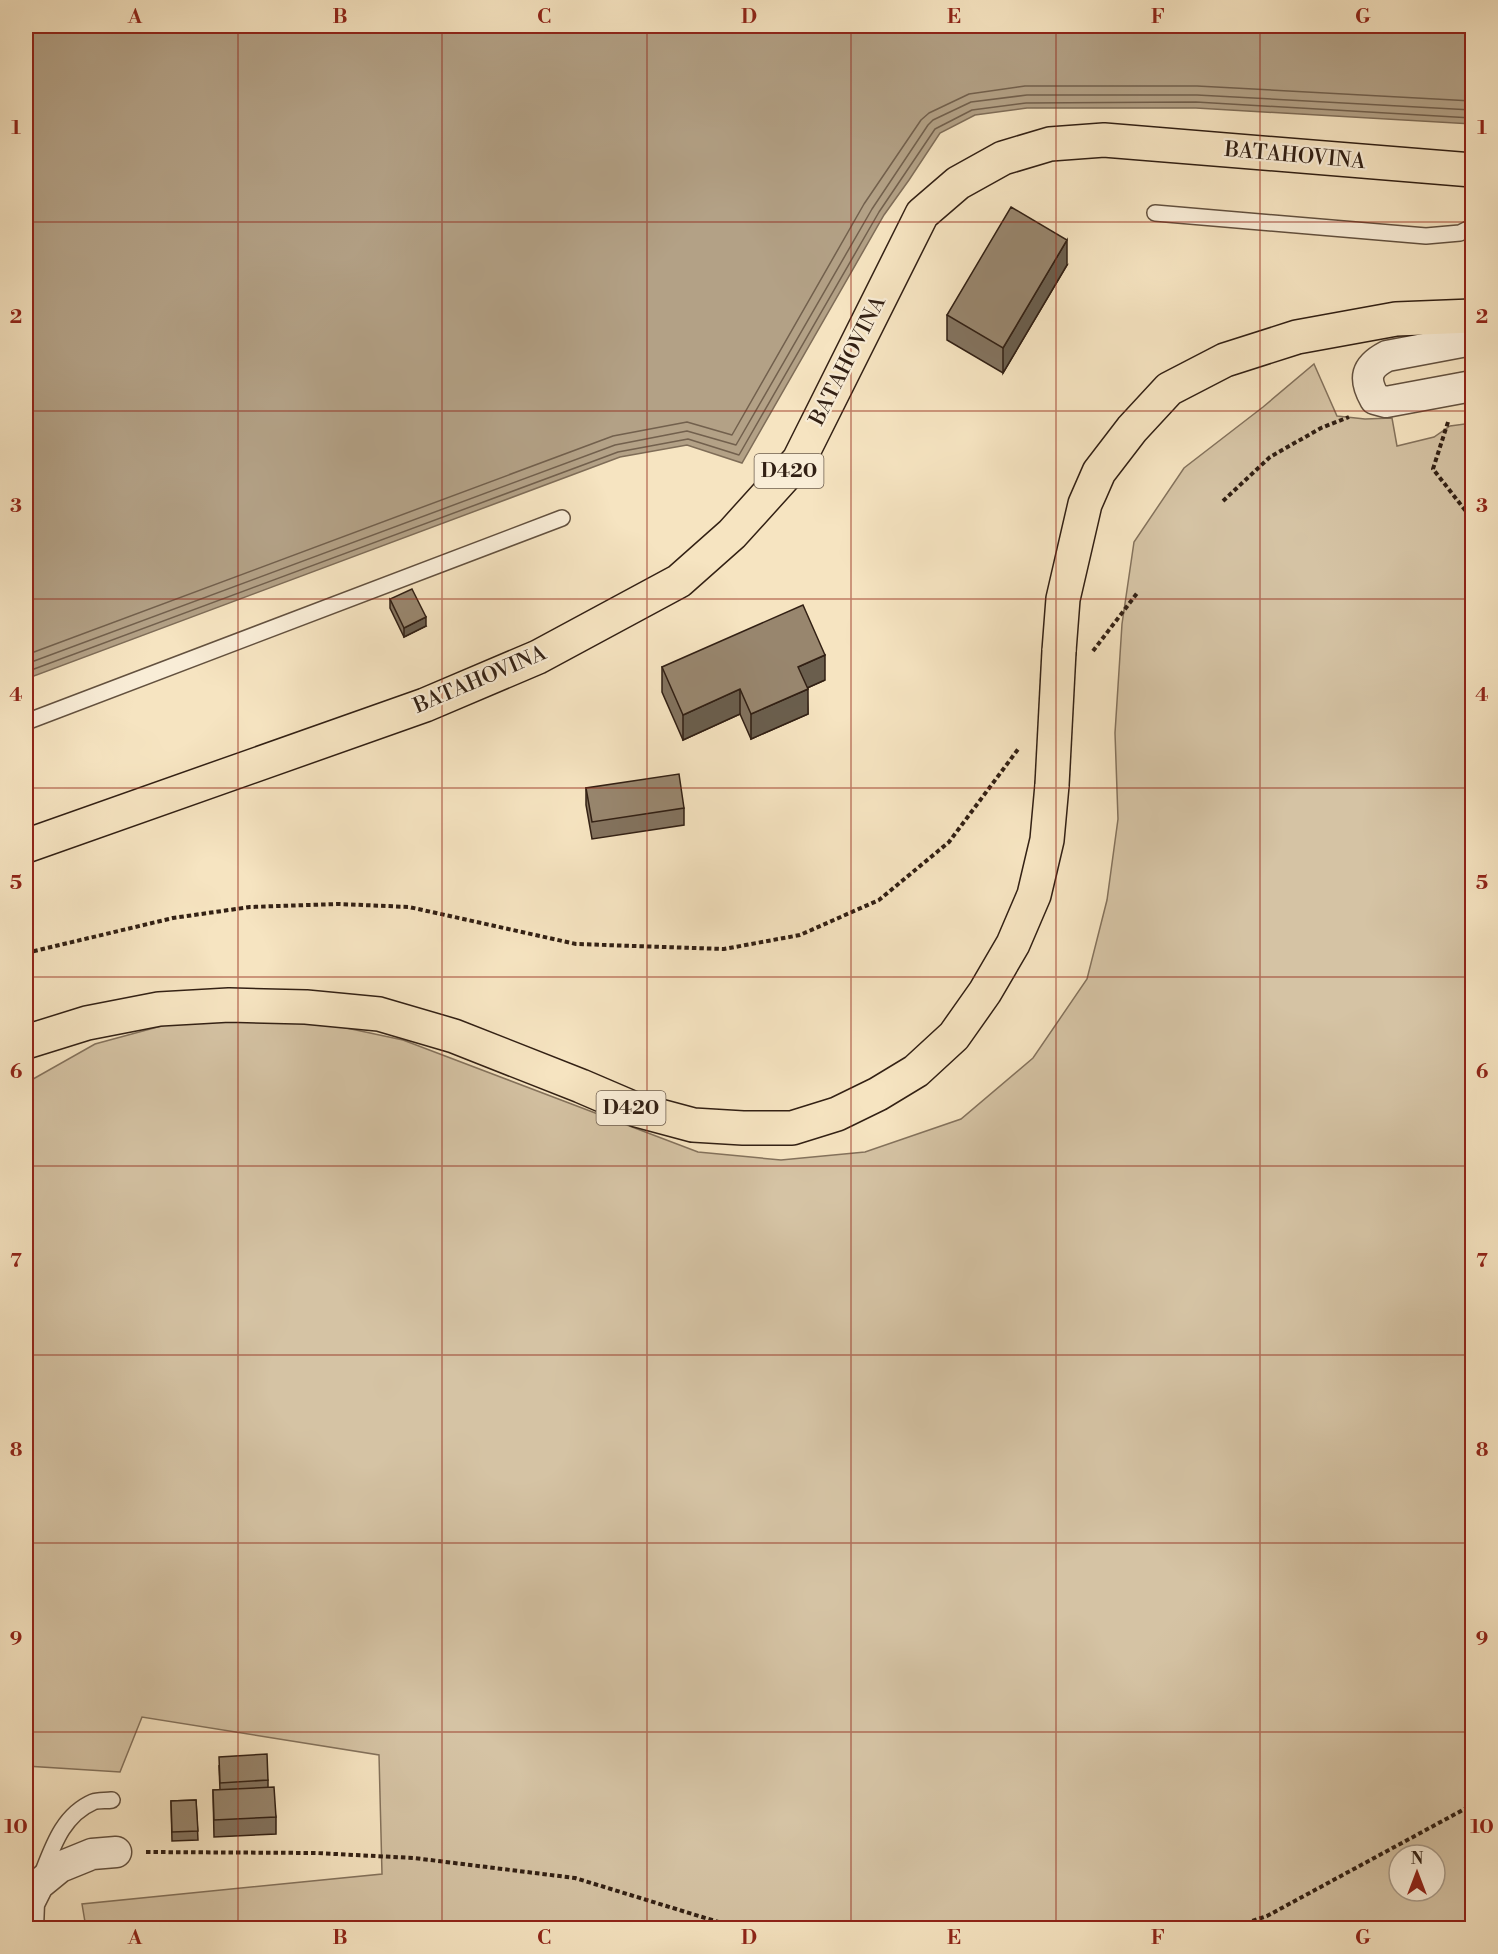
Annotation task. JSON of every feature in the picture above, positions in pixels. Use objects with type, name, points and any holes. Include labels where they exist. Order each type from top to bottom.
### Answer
[{"type":"main road","name":"BATAHOVINA","points":[[26,846],[426,705],[538,657],[679,581],[732,534],[799,460],[922,214],[958,183],[1003,158],[1050,144],[1104,140],[1473,170]]},
{"type":"main road","name":"D420","points":[[26,1042],[87,1023],[159,1009],[229,1005],[306,1007],[368,1013],[442,1032],[637,1110],[693,1125],[792,1128],[837,1114],[878,1094],[916,1071],[954,1036],[985,992],[1013,944],[1034,895],[1047,840],[1052,785],[1074,654],[1063,599],[1085,504],[1099,472],[1132,429],[1169,389],[1225,360],[1297,337],[1396,320],[1473,316]]},
{"type":"street","points":[[1473,340],[1387,356],[1375,362],[1368,373],[1368,386],[1375,399],[1386,402],[1473,386]]},
{"type":"street","points":[[28,1929],[29,1903],[38,1885],[60,1867],[92,1854],[116,1852]]},
{"type":"lane","points":[[1155,213],[1426,236],[1460,233],[1473,227]]},
{"type":"lane","points":[[26,722],[562,518]]},
{"type":"lane","points":[[38,1885],[55,1839],[72,1815],[95,1801],[112,1800]]},
{"type":"path","points":[[1442,391],[1452,408],[1433,468],[1473,519]]},
{"type":"path","points":[[1223,501],[1270,457],[1321,428],[1386,402]]},
{"type":"path","points":[[1074,654],[1138,592]]},
{"type":"path","points":[[26,953],[173,918],[250,907],[339,904],[410,907],[576,944],[724,949],[800,935],[879,900],[950,842],[1026,739]]},
{"type":"path","points":[[1232,1929],[1267,1916],[1473,1805]]},
{"type":"path","points":[[116,1852],[316,1853],[425,1859],[575,1878],[738,1929]]},
{"type":"shaded area","points":[[1314,364],[1337,416],[1365,419],[1392,418],[1397,446],[1434,437],[1450,426],[1472,423],[1472,1928],[86,1928],[82,1904],[382,1874],[379,1755],[142,1717],[120,1772],[26,1766],[26,1083],[95,1044],[187,1019],[290,1016],[403,1040],[698,1152],[781,1160],[865,1152],[961,1119],[1033,1058],[1087,979],[1107,900],[1118,819],[1115,733],[1122,624],[1134,542],[1184,468]]},
{"type":"water","points":[[26,26],[1472,26],[1472,124],[1196,108],[1027,108],[975,115],[940,133],[884,215],[742,463],[687,445],[620,457],[26,679]]},
{"type":"building","points":[[1011,207],[1067,240],[1003,348],[947,315]]},
{"type":"building","points":[[412,589],[426,617],[404,628],[390,599]]},
{"type":"building","points":[[803,605],[825,655],[798,667],[808,689],[751,714],[740,689],[683,715],[662,667]]},
{"type":"building","points":[[679,774],[684,808],[592,822],[586,788]]},
{"type":"building","points":[[267,1754],[268,1780],[220,1783],[219,1757]]},
{"type":"building","points":[[274,1787],[276,1817],[214,1820],[213,1790]]},
{"type":"building","points":[[196,1800],[198,1831],[172,1832],[171,1801]]}]
